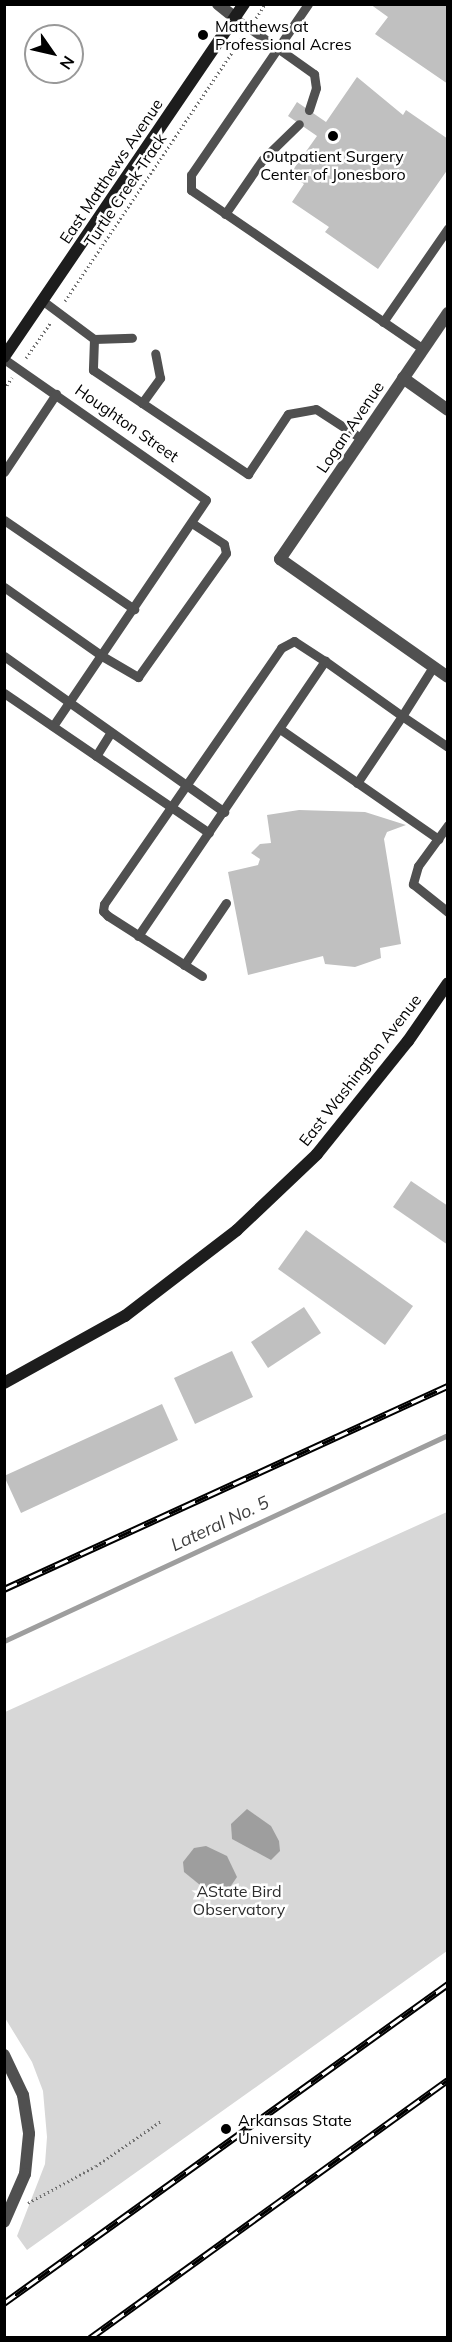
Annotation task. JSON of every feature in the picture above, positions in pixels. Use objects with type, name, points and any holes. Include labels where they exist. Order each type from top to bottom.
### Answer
[{"type":"street","points":[[218,4],[236,18]]},
{"type":"street","name":"East Matthews Avenue","points":[[4,358],[244,4]]},
{"type":"street","name":"Logan Avenue","points":[[433,667],[280,560],[447,313]]},
{"type":"street","points":[[404,378],[447,410]]},
{"type":"street","points":[[433,667],[447,677]]},
{"type":"street","name":"East Washington Avenue","points":[[4,1383],[125,1316],[237,1230],[317,1154],[408,1041],[447,983]]},
{"type":"street","points":[[4,2055],[19,2082],[28,2121],[27,2161],[15,2203],[4,2222]]},
{"type":"lane","points":[[308,4],[190,180],[191,190],[423,349]]},
{"type":"lane","points":[[236,18],[314,74],[316,88],[309,110]]},
{"type":"lane","points":[[225,214],[263,159],[299,124]]},
{"type":"lane","points":[[383,322],[447,228]]},
{"type":"lane","points":[[43,301],[94,339],[132,338]]},
{"type":"lane","points":[[94,339],[93,370],[248,474],[288,414],[316,409],[362,439]]},
{"type":"lane","points":[[142,403],[160,378],[155,353]]},
{"type":"lane","name":"Houghton Street","points":[[4,358],[204,496],[206,503],[193,524]]},
{"type":"lane","points":[[4,472],[56,394]]},
{"type":"lane","points":[[4,520],[134,609]]},
{"type":"lane","points":[[4,587],[102,656],[138,677],[162,647],[226,553],[224,544],[193,524],[102,656],[69,702],[53,726]]},
{"type":"lane","points":[[202,976],[108,916],[103,911],[104,904],[287,642],[299,643],[447,747]]},
{"type":"lane","points":[[4,656],[224,812]]},
{"type":"lane","points":[[138,936],[325,662]]},
{"type":"lane","points":[[357,783],[433,667]]},
{"type":"lane","points":[[4,693],[209,833]]},
{"type":"lane","points":[[280,729],[438,838]]},
{"type":"lane","points":[[96,756],[111,732]]},
{"type":"lane","points":[[447,825],[418,866],[413,884],[447,912]]},
{"type":"lane","points":[[184,965],[226,903]]},
{"type":"path","name":"Turtle Creek Track","points":[[4,389],[265,4]]},
{"type":"path","points":[[15,2203],[38,2201],[160,2121]]},
{"type":"green space","name":"AState Bird Observatory","points":[[447,1512],[447,1951],[27,2250],[17,2236],[45,2164],[47,2137],[43,2091],[32,2062],[5,2018],[5,1712]]},
{"type":"shaded area","points":[[247,1809],[271,1826],[279,1841],[280,1851],[271,1860],[232,1839],[231,1824]]},
{"type":"shaded area","points":[[206,1846],[227,1856],[237,1877],[224,1896],[216,1898],[184,1872],[183,1862],[194,1848]]},
{"type":"building","points":[[370,4],[448,4],[448,84],[375,34],[388,17]]},
{"type":"building","points":[[357,77],[403,115],[406,110],[448,139],[448,169],[378,269],[325,232],[329,227],[292,202],[304,184],[290,174],[317,136],[288,116],[297,102],[326,122]]},
{"type":"building","points":[[299,810],[365,812],[406,825],[387,832],[384,839],[401,944],[380,948],[381,958],[355,967],[325,964],[323,956],[248,975],[228,872],[258,865],[260,859],[251,853],[260,844],[271,843],[267,815]]},
{"type":"building","points":[[411,1181],[448,1206],[448,1245],[393,1207]]},
{"type":"building","points":[[306,1230],[413,1306],[385,1345],[278,1269]]},
{"type":"building","points":[[304,1307],[321,1333],[268,1368],[251,1342]]},
{"type":"building","points":[[232,1351],[253,1397],[195,1424],[174,1378]]},
{"type":"building","points":[[162,1404],[178,1440],[21,1513],[4,1476]]},
{"type":"waterway","name":"Lateral No. 5","points":[[4,1641],[448,1435]]},
{"type":"railway","points":[[4,1589],[448,1386]]},
{"type":"railway","points":[[4,2303],[448,1984]]},
{"type":"railway","points":[[90,2338],[448,2080]]},
{"type":"place","name":"Matthews at Professional Acres","points":[[203,35]]},
{"type":"place","name":"Outpatient Surgery Center of Jonesboro","points":[[333,136]]},
{"type":"place","name":"Arkansas State University","points":[[226,2129]]}]
